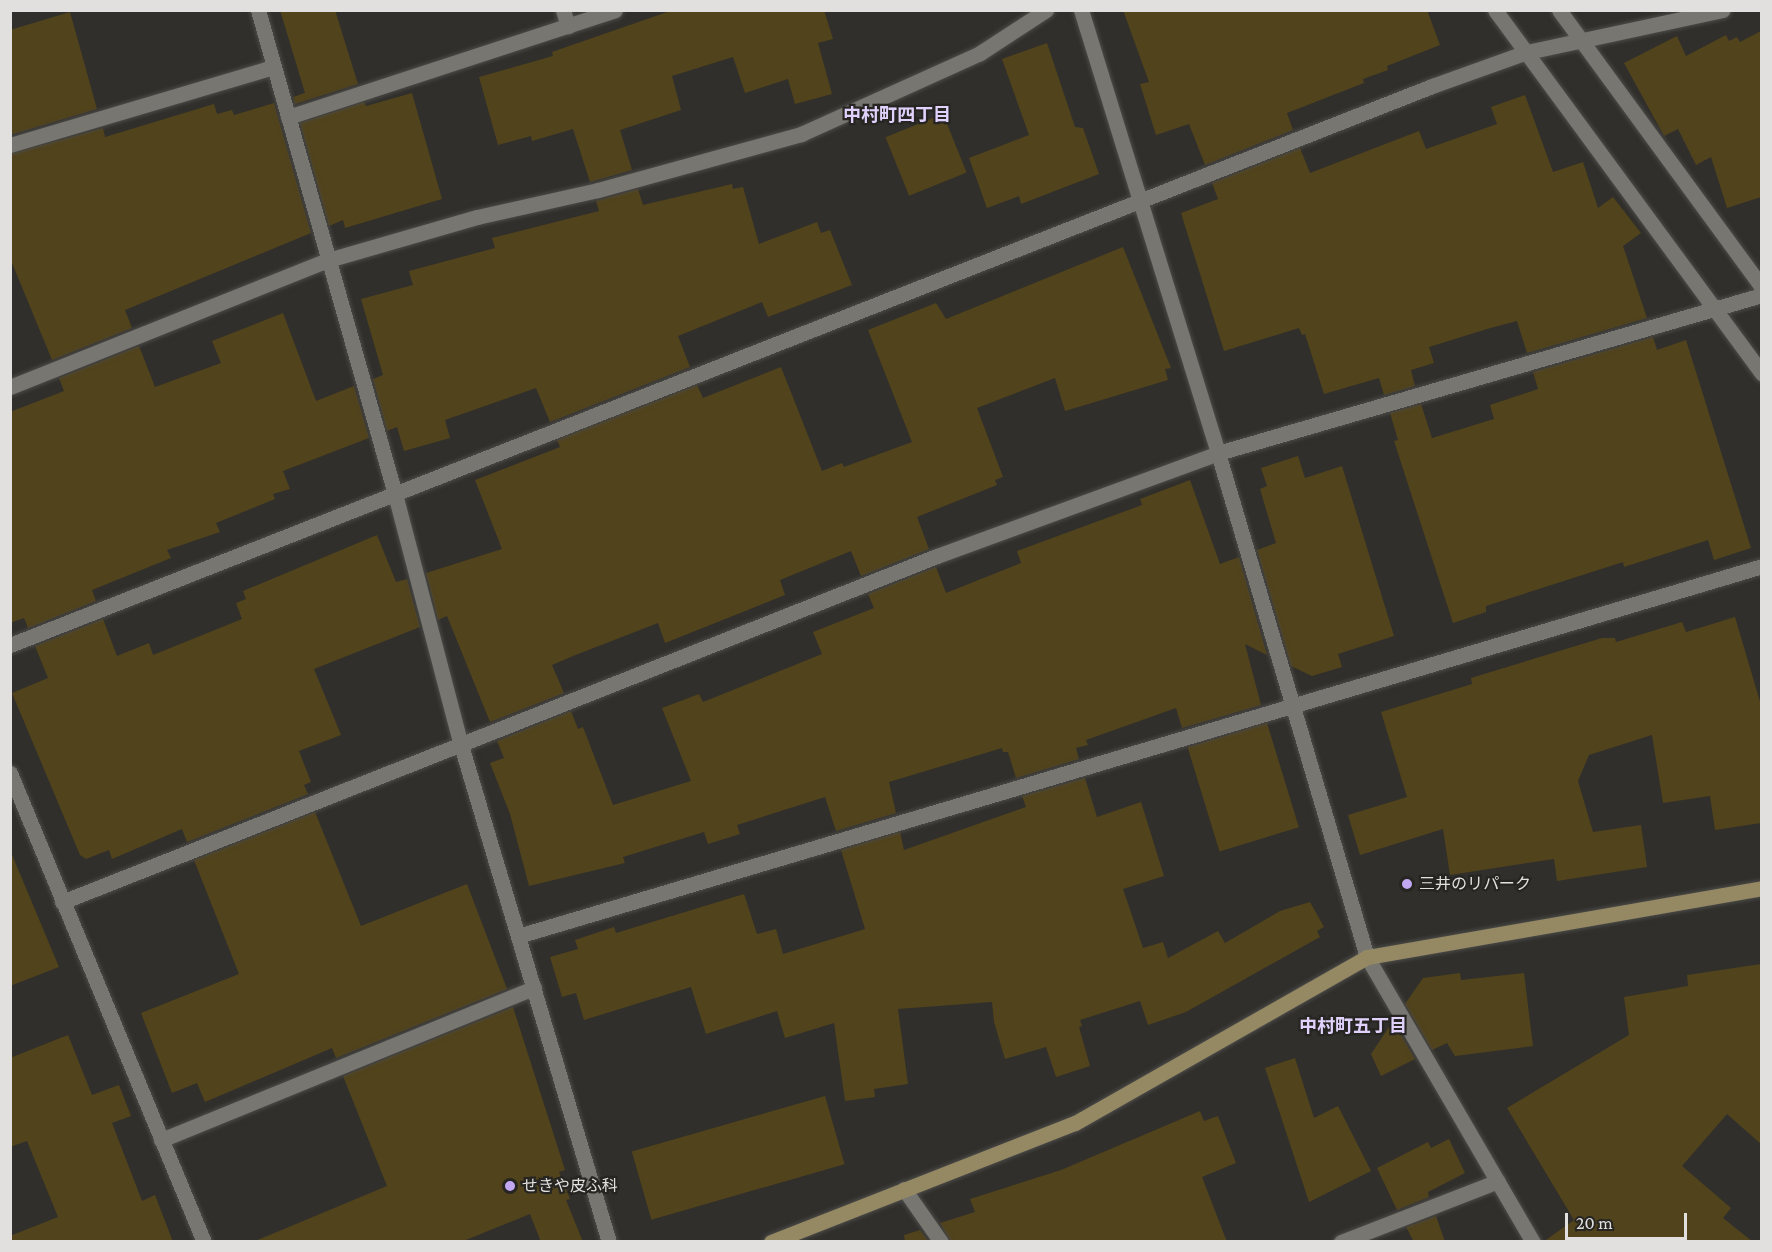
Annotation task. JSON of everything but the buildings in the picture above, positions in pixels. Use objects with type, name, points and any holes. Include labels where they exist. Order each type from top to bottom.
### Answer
[{"type":"street","points":[[258,10],[395,494],[461,745],[609,1242]]},
{"type":"street","points":[[563,10],[568,26]]},
{"type":"street","points":[[288,117],[615,10]]},
{"type":"street","points":[[10,387],[328,260],[477,217],[598,190],[801,134],[981,53],[1046,10]]},
{"type":"street","points":[[1081,10],[1142,200],[1367,957],[1533,1242]]},
{"type":"street","points":[[1496,10],[1761,373]]},
{"type":"street","points":[[1559,10],[1761,287]]},
{"type":"street","points":[[10,645],[1142,200],[1527,52],[1579,38],[1724,10]]},
{"type":"street","points":[[10,145],[274,67]]},
{"type":"street","points":[[62,902],[937,556],[1218,453],[1761,295]]},
{"type":"street","points":[[518,936],[1761,566]]},
{"type":"street","points":[[10,773],[204,1242]]},
{"type":"street","points":[[771,1242],[1075,1123],[1367,957],[1761,888]]},
{"type":"street","points":[[161,1140],[534,988]]},
{"type":"street","points":[[1341,1242],[1498,1181]]},
{"type":"street","points":[[904,1189],[941,1242]]},
{"type":"place","name":"三井のリパーク","points":[[1407,884]]},
{"type":"place","name":"せきや皮ふ科","points":[[510,1186]]},
{"type":"district","name":"中村町四丁目","points":[[897,115]]},
{"type":"district","name":"中村町五丁目","points":[[1353,1026]]}]
